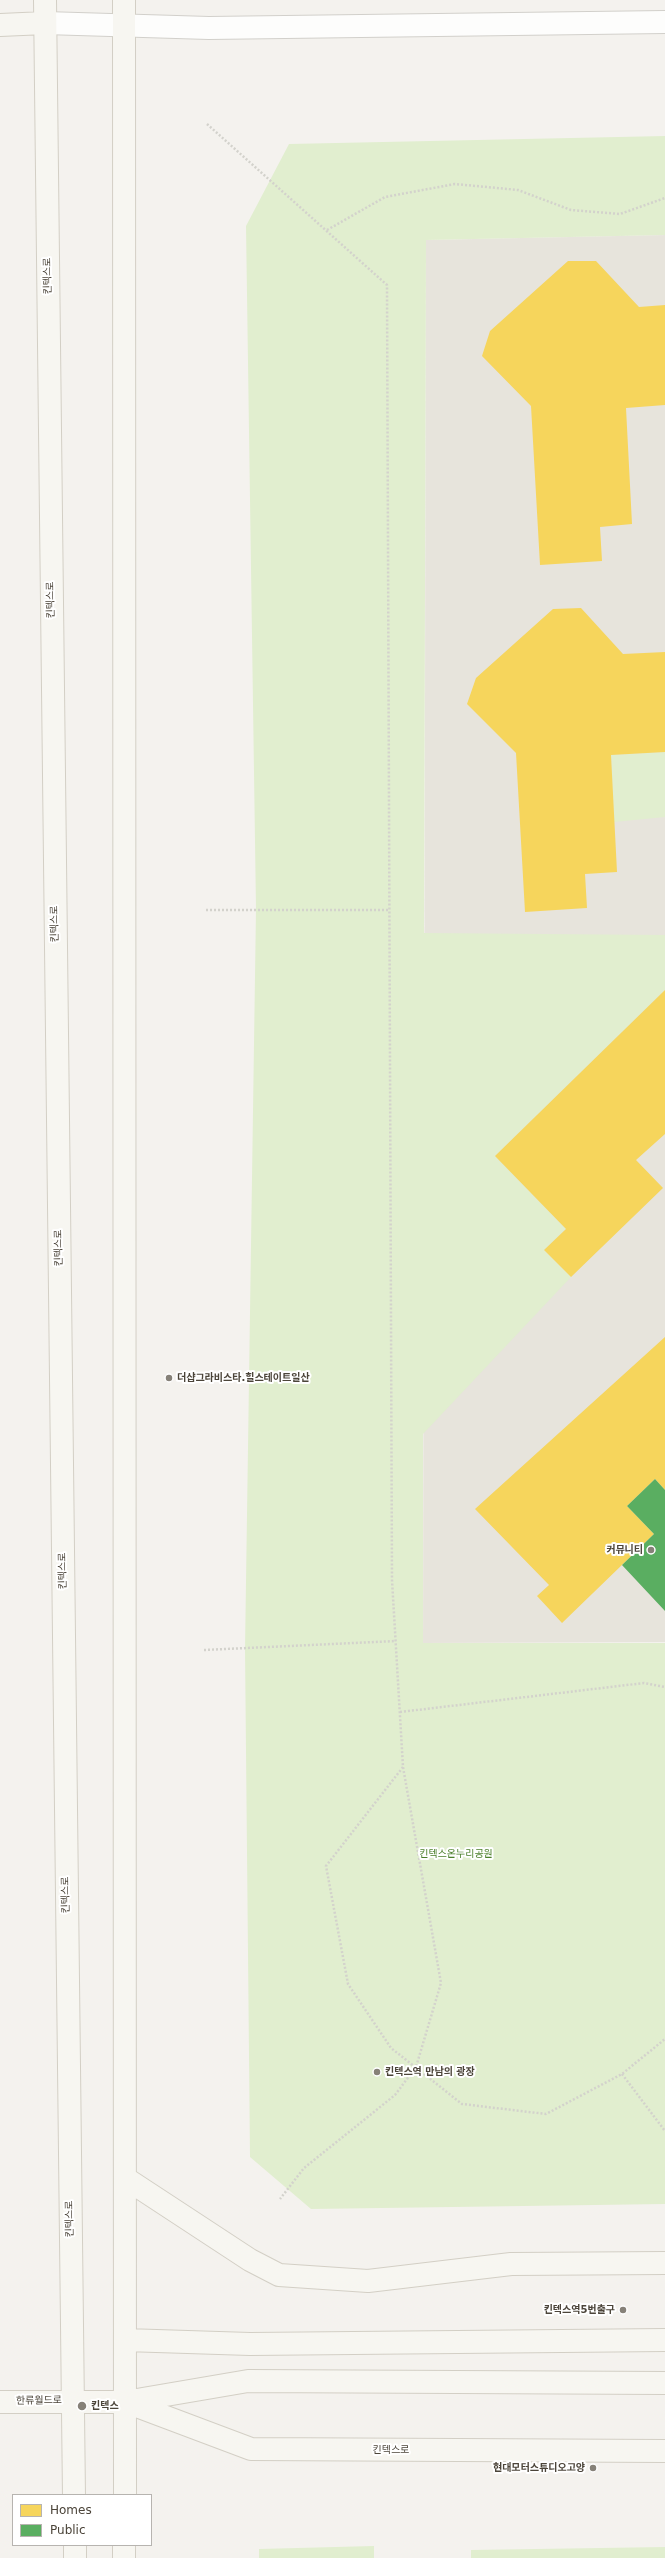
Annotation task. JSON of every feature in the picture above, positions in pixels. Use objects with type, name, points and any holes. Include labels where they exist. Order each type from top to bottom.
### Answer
[{"type":"main road","name":"킨텍스로","points":[[45,0],[74,2494]]},
{"type":"main road","points":[[124,0],[125,2494]]},
{"type":"main road","points":[[0,25],[45,23]]},
{"type":"main road","points":[[125,2178],[250,2260],[279,2274],[368,2281],[512,2264],[665,2263]]},
{"type":"main road","points":[[125,2340],[258,2344],[665,2340]]},
{"type":"main road","points":[[125,2402],[248,2381],[665,2383]]},
{"type":"main road","name":"한류월드로","points":[[0,2402],[125,2402]]},
{"type":"main road","name":"킨텍스로","points":[[125,2402],[251,2449],[665,2451]]},
{"type":"main road","points":[[75,2546],[75,2558]]},
{"type":"main road","points":[[124,2546],[124,2558]]},
{"type":"street","points":[[45,23],[124,27],[665,22]]},
{"type":"path","points":[[208,124],[387,285],[392,1580],[403,1767],[441,1982],[416,2067],[395,2095],[304,2168],[280,2199]]},
{"type":"path","points":[[327,230],[385,197],[455,184],[518,190],[571,210],[620,214],[665,198]]},
{"type":"path","points":[[206,910],[390,910]]},
{"type":"path","points":[[204,1650],[396,1641]]},
{"type":"path","points":[[400,1712],[644,1683],[665,1687]]},
{"type":"path","points":[[403,1767],[326,1866],[348,1984],[391,2048],[462,2104],[546,2114],[622,2074],[665,2039]]},
{"type":"path","points":[[622,2074],[665,2131]]},
{"type":"shaded area","points":[[665,235],[665,1642],[423,1643],[426,240]]},
{"type":"green space","name":"킨텍스온누리공원","points":[[665,136],[665,235],[426,240],[424,933],[665,935],[665,990],[495,1156],[566,1229],[544,1250],[571,1277],[423,1434],[423,1643],[665,1643],[665,2204],[311,2209],[250,2157],[245,1649],[256,909],[246,226],[289,144]]},
{"type":"green space","points":[[665,752],[665,817],[614,822],[611,755]]},
{"type":"green space","points":[[374,2546],[374,2558],[259,2558],[259,2549]]},
{"type":"green space","points":[[665,2547],[665,2558],[471,2558],[471,2550]]},
{"type":"building: Homes","points":[[568,261],[596,261],[639,307],[665,305],[665,405],[626,408],[632,524],[600,527],[602,561],[540,565],[531,406],[482,356],[490,331]]},
{"type":"building: Homes","points":[[581,608],[623,654],[665,652],[665,752],[611,755],[617,872],[585,874],[587,908],[525,912],[516,753],[467,704],[476,678],[553,609]]},
{"type":"building: Homes","points":[[665,990],[665,1134],[636,1160],[663,1188],[571,1277],[544,1250],[566,1229],[495,1156]]},
{"type":"building: Homes","points":[[665,1337],[665,1490],[655,1479],[627,1506],[654,1534],[562,1623],[537,1596],[549,1585],[475,1509]]},
{"type":"building: Public","name":"커뮤니티","points":[[655,1479],[665,1490],[665,1611],[622,1565],[654,1534],[627,1506]]},
{"type":"place","name":"더샵그라비스타.힐스테이트일산","points":[[169,1378]]},
{"type":"place","name":"커뮤니티","points":[[651,1550]]},
{"type":"place","name":"킨텍스역 만남의 광장","points":[[377,2072]]},
{"type":"place","name":"킨텍스역5번출구","points":[[623,2310]]},
{"type":"place","name":"킨텍스","points":[[82,2406]]},
{"type":"place","name":"현대모터스튜디오고양","points":[[593,2468]]}]
